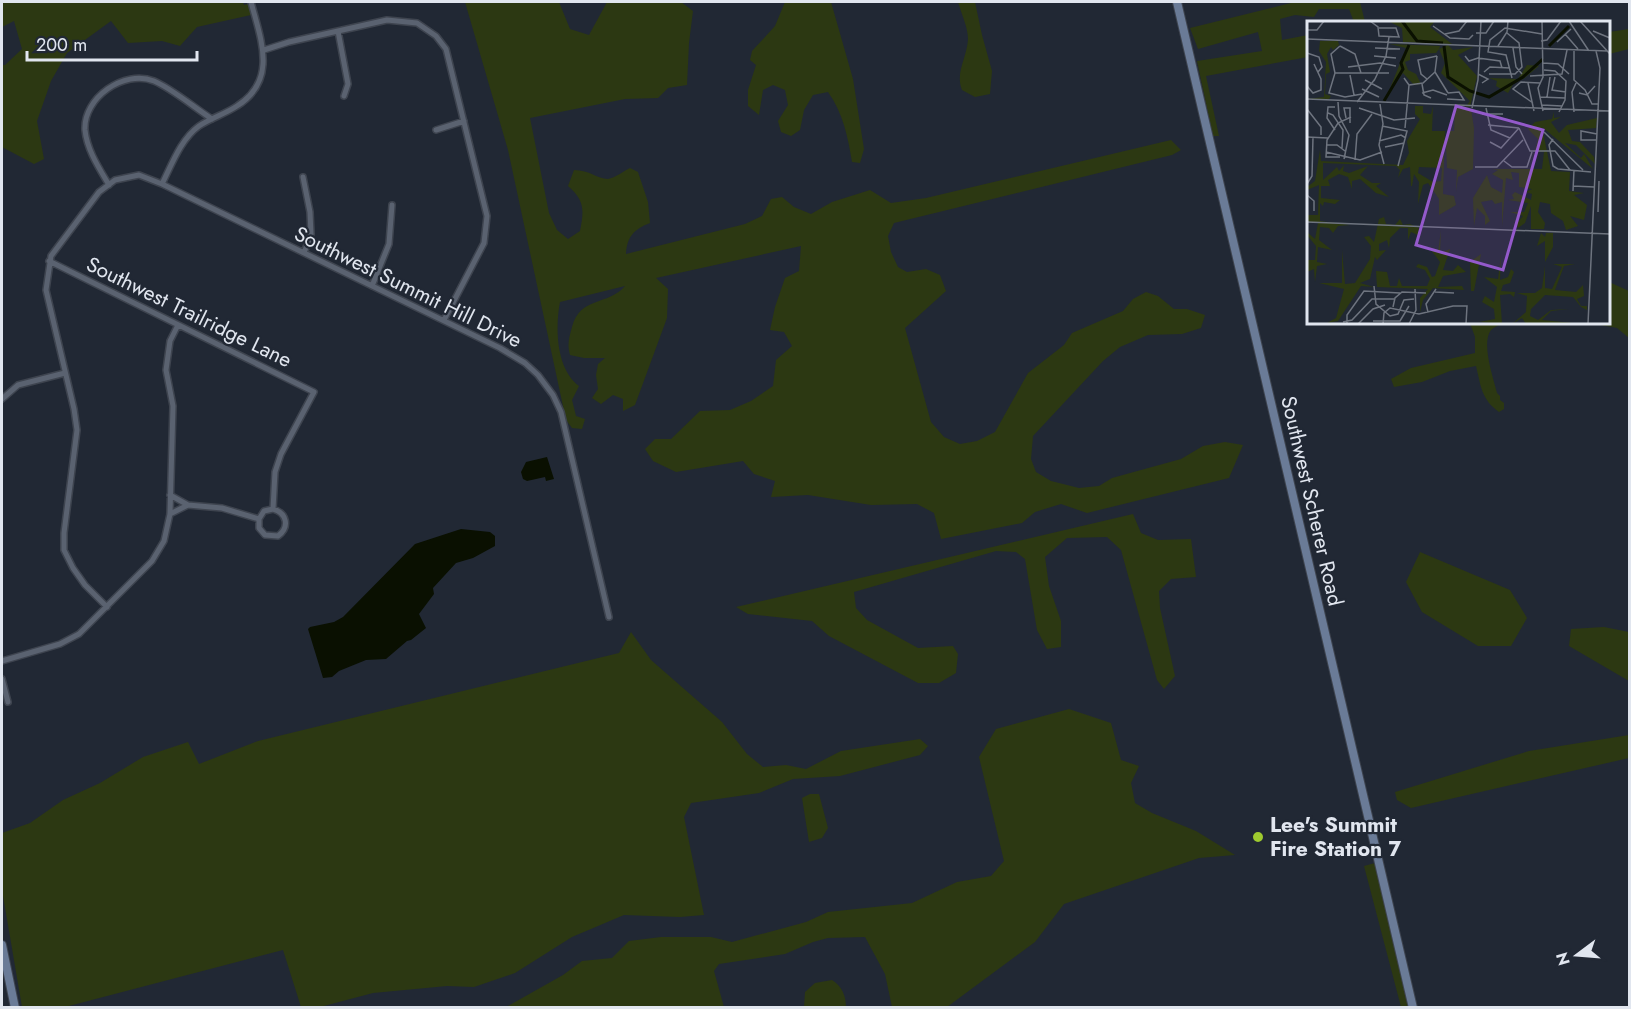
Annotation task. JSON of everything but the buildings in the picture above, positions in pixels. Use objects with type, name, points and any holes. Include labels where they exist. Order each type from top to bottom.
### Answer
[{"type":"main road","name":"Southwest Scherer Road","points":[[1177,2],[1413,1008]]},
{"type":"main road","points":[[2,945],[15,1008]]},
{"type":"street","points":[[162,184],[186,139],[198,126],[236,106],[251,95],[261,78],[264,50],[251,2]]},
{"type":"street","points":[[264,50],[289,42],[387,20],[417,23],[436,36],[446,49],[487,216],[484,243],[444,320]]},
{"type":"street","points":[[338,31],[348,84],[344,96]]},
{"type":"street","points":[[107,607],[85,585],[64,550],[76,430],[74,409],[46,290],[49,261],[99,192],[109,185],[89,147],[85,128],[95,98],[112,85],[131,79],[152,80],[212,119]]},
{"type":"street","points":[[436,130],[464,121]]},
{"type":"street","name":"Southwest Summit Hill Drive","points":[[109,185],[115,180],[139,175],[162,184],[444,320],[525,363],[538,375],[553,395],[561,412],[609,617]]},
{"type":"street","points":[[303,177],[310,212],[311,234],[304,254]]},
{"type":"street","points":[[372,286],[389,244],[392,205]]},
{"type":"street","name":"Southwest Trailridge Lane","points":[[49,261],[314,392],[281,454],[275,472],[273,509]]},
{"type":"street","points":[[2,660],[60,644],[80,634],[152,561],[164,541],[170,514],[173,406],[166,370],[170,340],[178,325]]},
{"type":"street","points":[[2,399],[18,385],[66,373]]},
{"type":"street","points":[[170,495],[188,505],[222,508],[259,519]]},
{"type":"street","points":[[170,514],[188,505]]},
{"type":"street","points":[[273,509],[284,516],[285,529],[278,536],[269,537],[259,528],[259,519],[264,511],[273,509]]},
{"type":"street","points":[[2,679],[8,702]]},
{"type":"green space","points":[[2,2],[243,2],[244,5],[248,4],[251,15],[197,27],[180,46],[162,41],[128,43],[111,21],[67,53],[51,81],[37,121],[44,159],[34,164],[2,147],[2,65],[5,65],[22,49],[14,21],[2,27]]},
{"type":"green space","points":[[465,2],[559,2],[570,29],[589,35],[607,2],[681,2],[693,11],[687,85],[668,88],[658,98],[625,99],[530,118],[549,213],[557,230],[568,239],[580,231],[582,217],[582,206],[578,196],[568,186],[574,170],[585,171],[608,179],[630,168],[638,172],[648,202],[650,223],[632,234],[626,254],[745,224],[762,216],[771,199],[782,197],[794,207],[811,214],[832,202],[870,190],[891,203],[926,198],[1171,140],[1181,150],[1172,155],[894,223],[888,236],[891,252],[898,267],[907,272],[926,269],[940,275],[946,291],[905,328],[931,422],[944,437],[960,444],[977,441],[995,432],[1028,373],[1064,345],[1072,333],[1123,311],[1133,299],[1146,292],[1158,296],[1174,309],[1187,309],[1205,315],[1201,328],[1182,334],[1148,335],[1120,347],[1103,361],[1033,436],[1031,459],[1036,472],[1051,481],[1079,488],[1099,486],[1112,478],[1181,459],[1203,446],[1225,442],[1243,445],[1229,478],[1087,513],[1061,504],[1035,512],[1022,523],[941,539],[934,513],[917,504],[871,505],[808,495],[771,497],[775,481],[754,474],[743,461],[676,472],[653,461],[645,449],[655,439],[671,439],[700,411],[730,410],[751,401],[773,386],[776,360],[792,346],[784,332],[770,330],[785,278],[799,271],[801,246],[656,278],[668,289],[667,318],[635,405],[623,411],[623,399],[613,395],[601,404],[592,398],[598,389],[596,375],[598,364],[605,358],[570,355],[569,338],[576,317],[581,310],[611,296],[625,286],[560,302],[559,347],[571,379],[579,386],[572,400],[576,416],[585,419],[582,429],[572,428],[566,420],[508,150]]},
{"type":"green space","points":[[785,2],[831,2],[853,79],[864,149],[860,163],[852,162],[849,143],[838,108],[828,92],[813,95],[804,110],[800,130],[791,136],[781,132],[778,121],[788,105],[785,90],[773,85],[763,90],[759,115],[748,106],[748,90],[756,65],[750,60],[752,51],[775,26]]},
{"type":"green space","points":[[958,2],[975,2],[992,71],[990,94],[975,97],[962,90],[960,77],[968,34]]},
{"type":"green space","points":[[1295,2],[1360,2],[1365,21],[1354,21],[1349,9],[1319,9],[1314,17],[1295,15],[1280,19],[1282,40],[1307,35],[1307,57],[1206,76],[1219,136],[1213,136],[1197,61],[1262,51],[1258,32],[1198,49],[1190,28]]},
{"type":"green space","points":[[1629,29],[1629,49],[1610,54],[1610,32]]},
{"type":"green space","points":[[1610,282],[1629,291],[1629,338],[1617,328],[1595,324],[1610,324]]},
{"type":"green space","points":[[1470,324],[1501,324],[1491,330],[1488,336],[1487,351],[1497,393],[1504,403],[1504,409],[1499,412],[1485,397],[1476,366],[1450,371],[1422,382],[1394,387],[1391,379],[1411,368],[1475,353],[1475,337]]},
{"type":"green space","points":[[1133,514],[1141,533],[1158,540],[1191,539],[1196,577],[1171,579],[1159,591],[1160,608],[1175,676],[1164,689],[1157,680],[1121,550],[1107,537],[1067,538],[1045,557],[1049,586],[1061,621],[1061,647],[1047,649],[1037,630],[1025,559],[1016,552],[996,551],[854,592],[856,608],[867,620],[918,648],[953,646],[958,654],[956,673],[939,683],[918,683],[829,636],[812,621],[748,614],[736,607]]},
{"type":"green space","points":[[1420,552],[1510,590],[1527,618],[1511,646],[1478,646],[1422,612],[1406,582]]},
{"type":"green space","points":[[1604,627],[1629,632],[1629,681],[1569,646],[1571,629]]},
{"type":"green space","points":[[631,632],[651,660],[722,722],[747,754],[763,767],[786,765],[806,769],[841,751],[920,739],[928,746],[920,755],[840,776],[793,779],[759,793],[691,803],[684,817],[704,915],[680,917],[624,915],[572,937],[515,973],[474,987],[447,986],[373,993],[320,1007],[301,1007],[283,950],[65,1007],[22,1007],[2,890],[2,833],[30,823],[63,800],[100,783],[143,757],[188,742],[199,764],[258,741],[619,653]]},
{"type":"green space","points":[[1069,709],[1111,723],[1121,760],[1139,766],[1131,783],[1135,803],[1152,813],[1196,831],[1235,855],[1199,858],[1064,904],[1035,942],[947,1007],[892,1007],[885,974],[865,937],[828,938],[785,954],[719,964],[714,971],[724,1007],[506,1007],[563,975],[582,961],[612,958],[629,941],[661,937],[711,937],[732,942],[806,922],[828,912],[912,903],[957,882],[991,876],[1004,861],[979,757],[996,729]]},
{"type":"green space","points":[[1629,735],[1629,758],[1411,808],[1397,800],[1395,792],[1529,751]]},
{"type":"green space","points":[[810,794],[819,794],[828,828],[822,838],[809,842],[802,798]]},
{"type":"green space","points":[[1375,863],[1408,1007],[1401,1007],[1364,866]]},
{"type":"green space","points":[[832,980],[843,992],[846,1007],[804,1007],[805,992],[815,983]]},
{"type":"shaded area","points":[[547,457],[554,479],[546,481],[545,477],[527,481],[523,479],[521,472],[526,462]]},
{"type":"shaded area","points":[[461,529],[490,532],[495,536],[495,546],[473,558],[456,563],[433,588],[434,594],[419,614],[426,628],[386,659],[366,660],[339,671],[332,677],[323,678],[308,629],[334,622],[343,617],[415,544]]},
{"type":"place","name":"Lee's Summit Fire Station 7","points":[[1258,837]]}]
